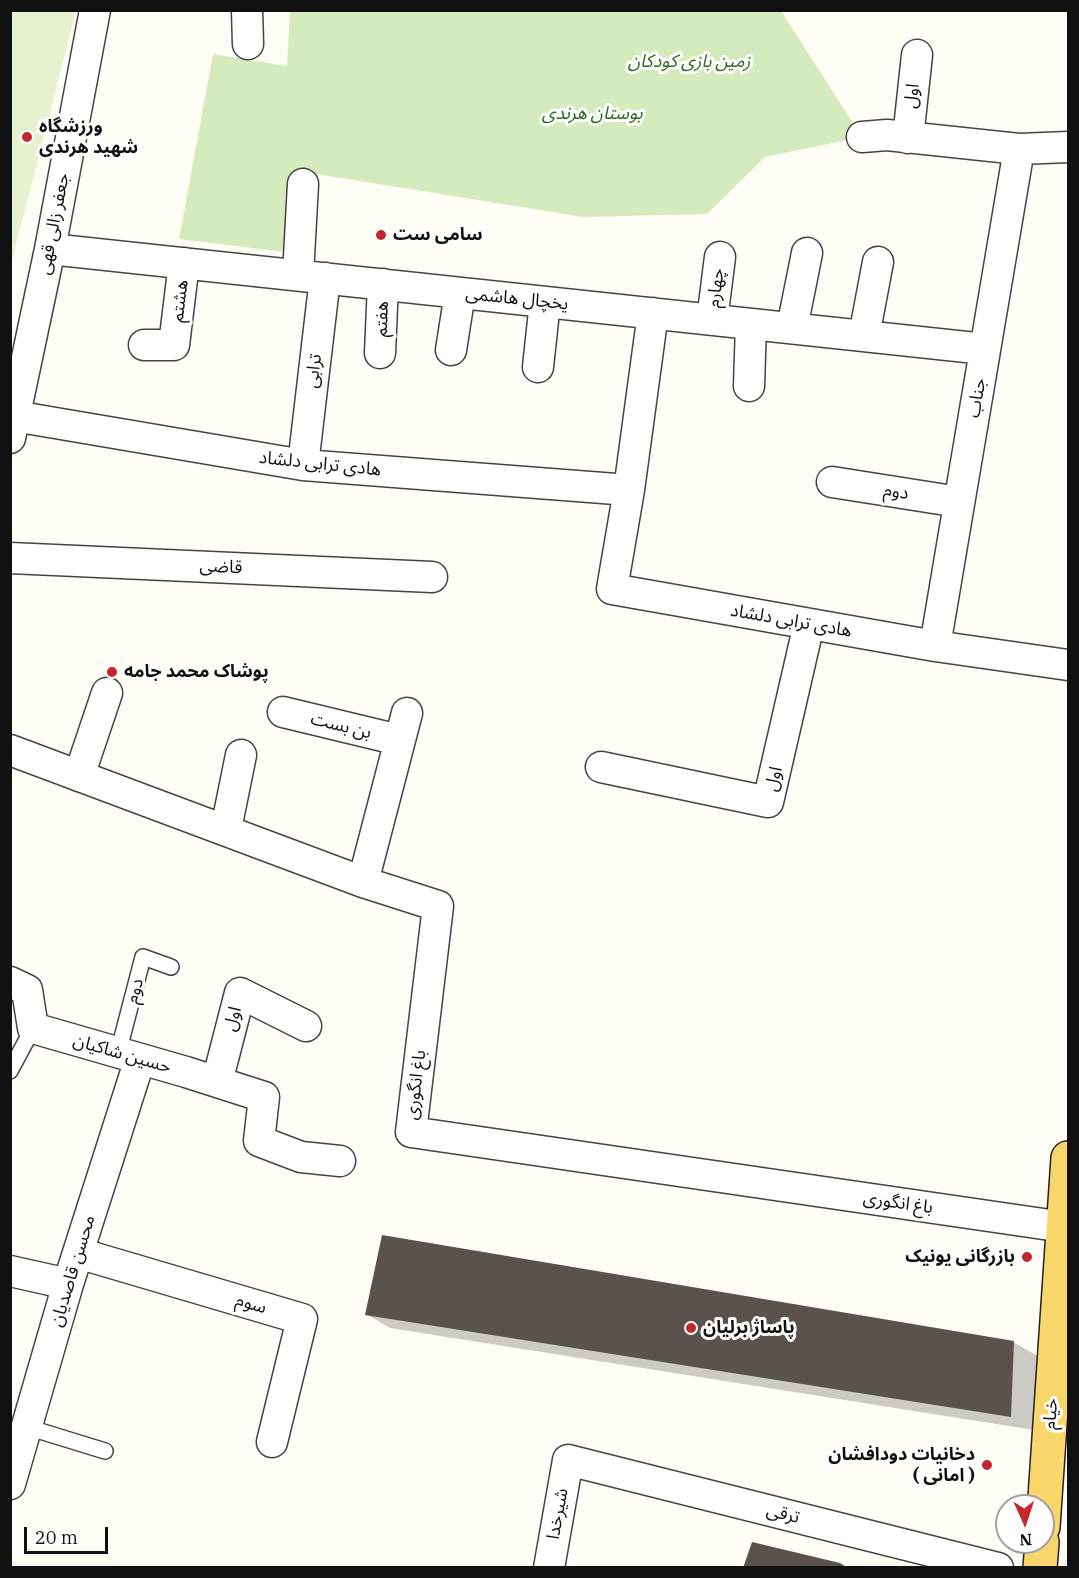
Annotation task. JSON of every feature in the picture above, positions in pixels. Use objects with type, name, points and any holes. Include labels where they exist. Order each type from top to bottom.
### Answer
[{"type":"main road","name":"خیام","points":[[1045,1494],[1068,1158]]},
{"type":"street","name":"جعفر زالی قهی","points":[[12,427],[50,249],[95,10]]},
{"type":"street","points":[[247,10],[248,44]]},
{"type":"street","name":"اول","points":[[908,138],[917,55]]},
{"type":"street","points":[[862,137],[887,135],[1019,149],[1068,147]]},
{"type":"street","name":"جناب","points":[[935,646],[1019,149]]},
{"type":"street","name":"ترابی","points":[[303,184],[312,277],[303,465]]},
{"type":"street","name":"یخچال هاشمی","points":[[50,249],[985,349]]},
{"type":"street","points":[[792,328],[807,253]]},
{"type":"street","name":"چهارم","points":[[712,320],[720,257]]},
{"type":"street","points":[[864,336],[878,262]]},
{"type":"street","name":"هشتم","points":[[144,345],[174,345],[184,263]]},
{"type":"street","name":"هفتم","points":[[380,353],[383,284]]},
{"type":"street","points":[[451,350],[460,293]]},
{"type":"street","points":[[538,367],[545,302]]},
{"type":"street","name":"هادی ترابی دلشاد","points":[[653,313],[629,490],[612,589],[935,646],[1068,665]]},
{"type":"street","points":[[749,386],[751,324]]},
{"type":"street","name":"هادی ترابی دلشاد","points":[[12,427],[303,465],[629,490]]},
{"type":"street","name":"دوم","points":[[832,482],[959,502]]},
{"type":"street","name":"قاضی","points":[[10,558],[432,577]]},
{"type":"street","name":"اول","points":[[601,767],[768,802],[809,624]]},
{"type":"street","points":[[79,776],[107,693]]},
{"type":"street","name":"بن بست","points":[[283,712],[403,727],[363,882]]},
{"type":"street","name":"باغ انگوری","points":[[10,750],[363,882],[438,906],[411,1132],[1064,1227]]},
{"type":"street","points":[[226,829],[242,754]]},
{"type":"street","points":[[10,982],[27,990],[33,1028]]},
{"type":"street","name":"اول","points":[[217,1082],[240,993],[306,1026]]},
{"type":"street","name":"حسین شاکیان","points":[[33,1028],[264,1097],[259,1141],[301,1157],[339,1161]]},
{"type":"street","name":"محسن قاصدیان","points":[[10,1485],[78,1253],[129,1056]]},
{"type":"street","name":"سوم","points":[[78,1253],[302,1319],[272,1442]]},
{"type":"street","points":[[10,1270],[68,1284]]},
{"type":"street","name":"شیرخدا","points":[[549,1568],[568,1460]]},
{"type":"street","name":"ترقی","points":[[568,1460],[998,1568]]},
{"type":"lane","name":"دوم","points":[[129,1056],[143,957],[171,967]]},
{"type":"lane","points":[[10,1071],[33,1028]]},
{"type":"lane","points":[[27,1427],[105,1451]]},
{"type":"green space","name":"ورزشگاه شهید هرندی","points":[[10,11],[76,11],[11,264]]},
{"type":"green space","name":"بوستان هرندی","points":[[290,11],[781,11],[862,137],[765,157],[707,214],[583,217],[304,172],[300,254],[179,239],[213,54],[287,66]]},
{"type":"building","name":"پاساژ برلیان","points":[[382,1235],[1014,1341],[1011,1417],[365,1315]]},
{"type":"building","points":[[752,1542],[840,1563],[848,1568],[743,1568]]},
{"type":"place","name":"ورزشگاه شهید هرندی","points":[[27,137]]},
{"type":"place","name":"سامی ست","points":[[381,235]]},
{"type":"place","name":"پوشاک محمد جامه","points":[[112,672]]},
{"type":"place","name":"بازرگانی یونیک","points":[[1027,1257]]},
{"type":"place","name":"پاساژ برلیان","points":[[691,1328]]},
{"type":"place","name":"دخانیات دودافشان ( امانی )","points":[[987,1465]]},
{"type":"park label","name":"زمین بازی کودکان","points":[[689,62]]}]
